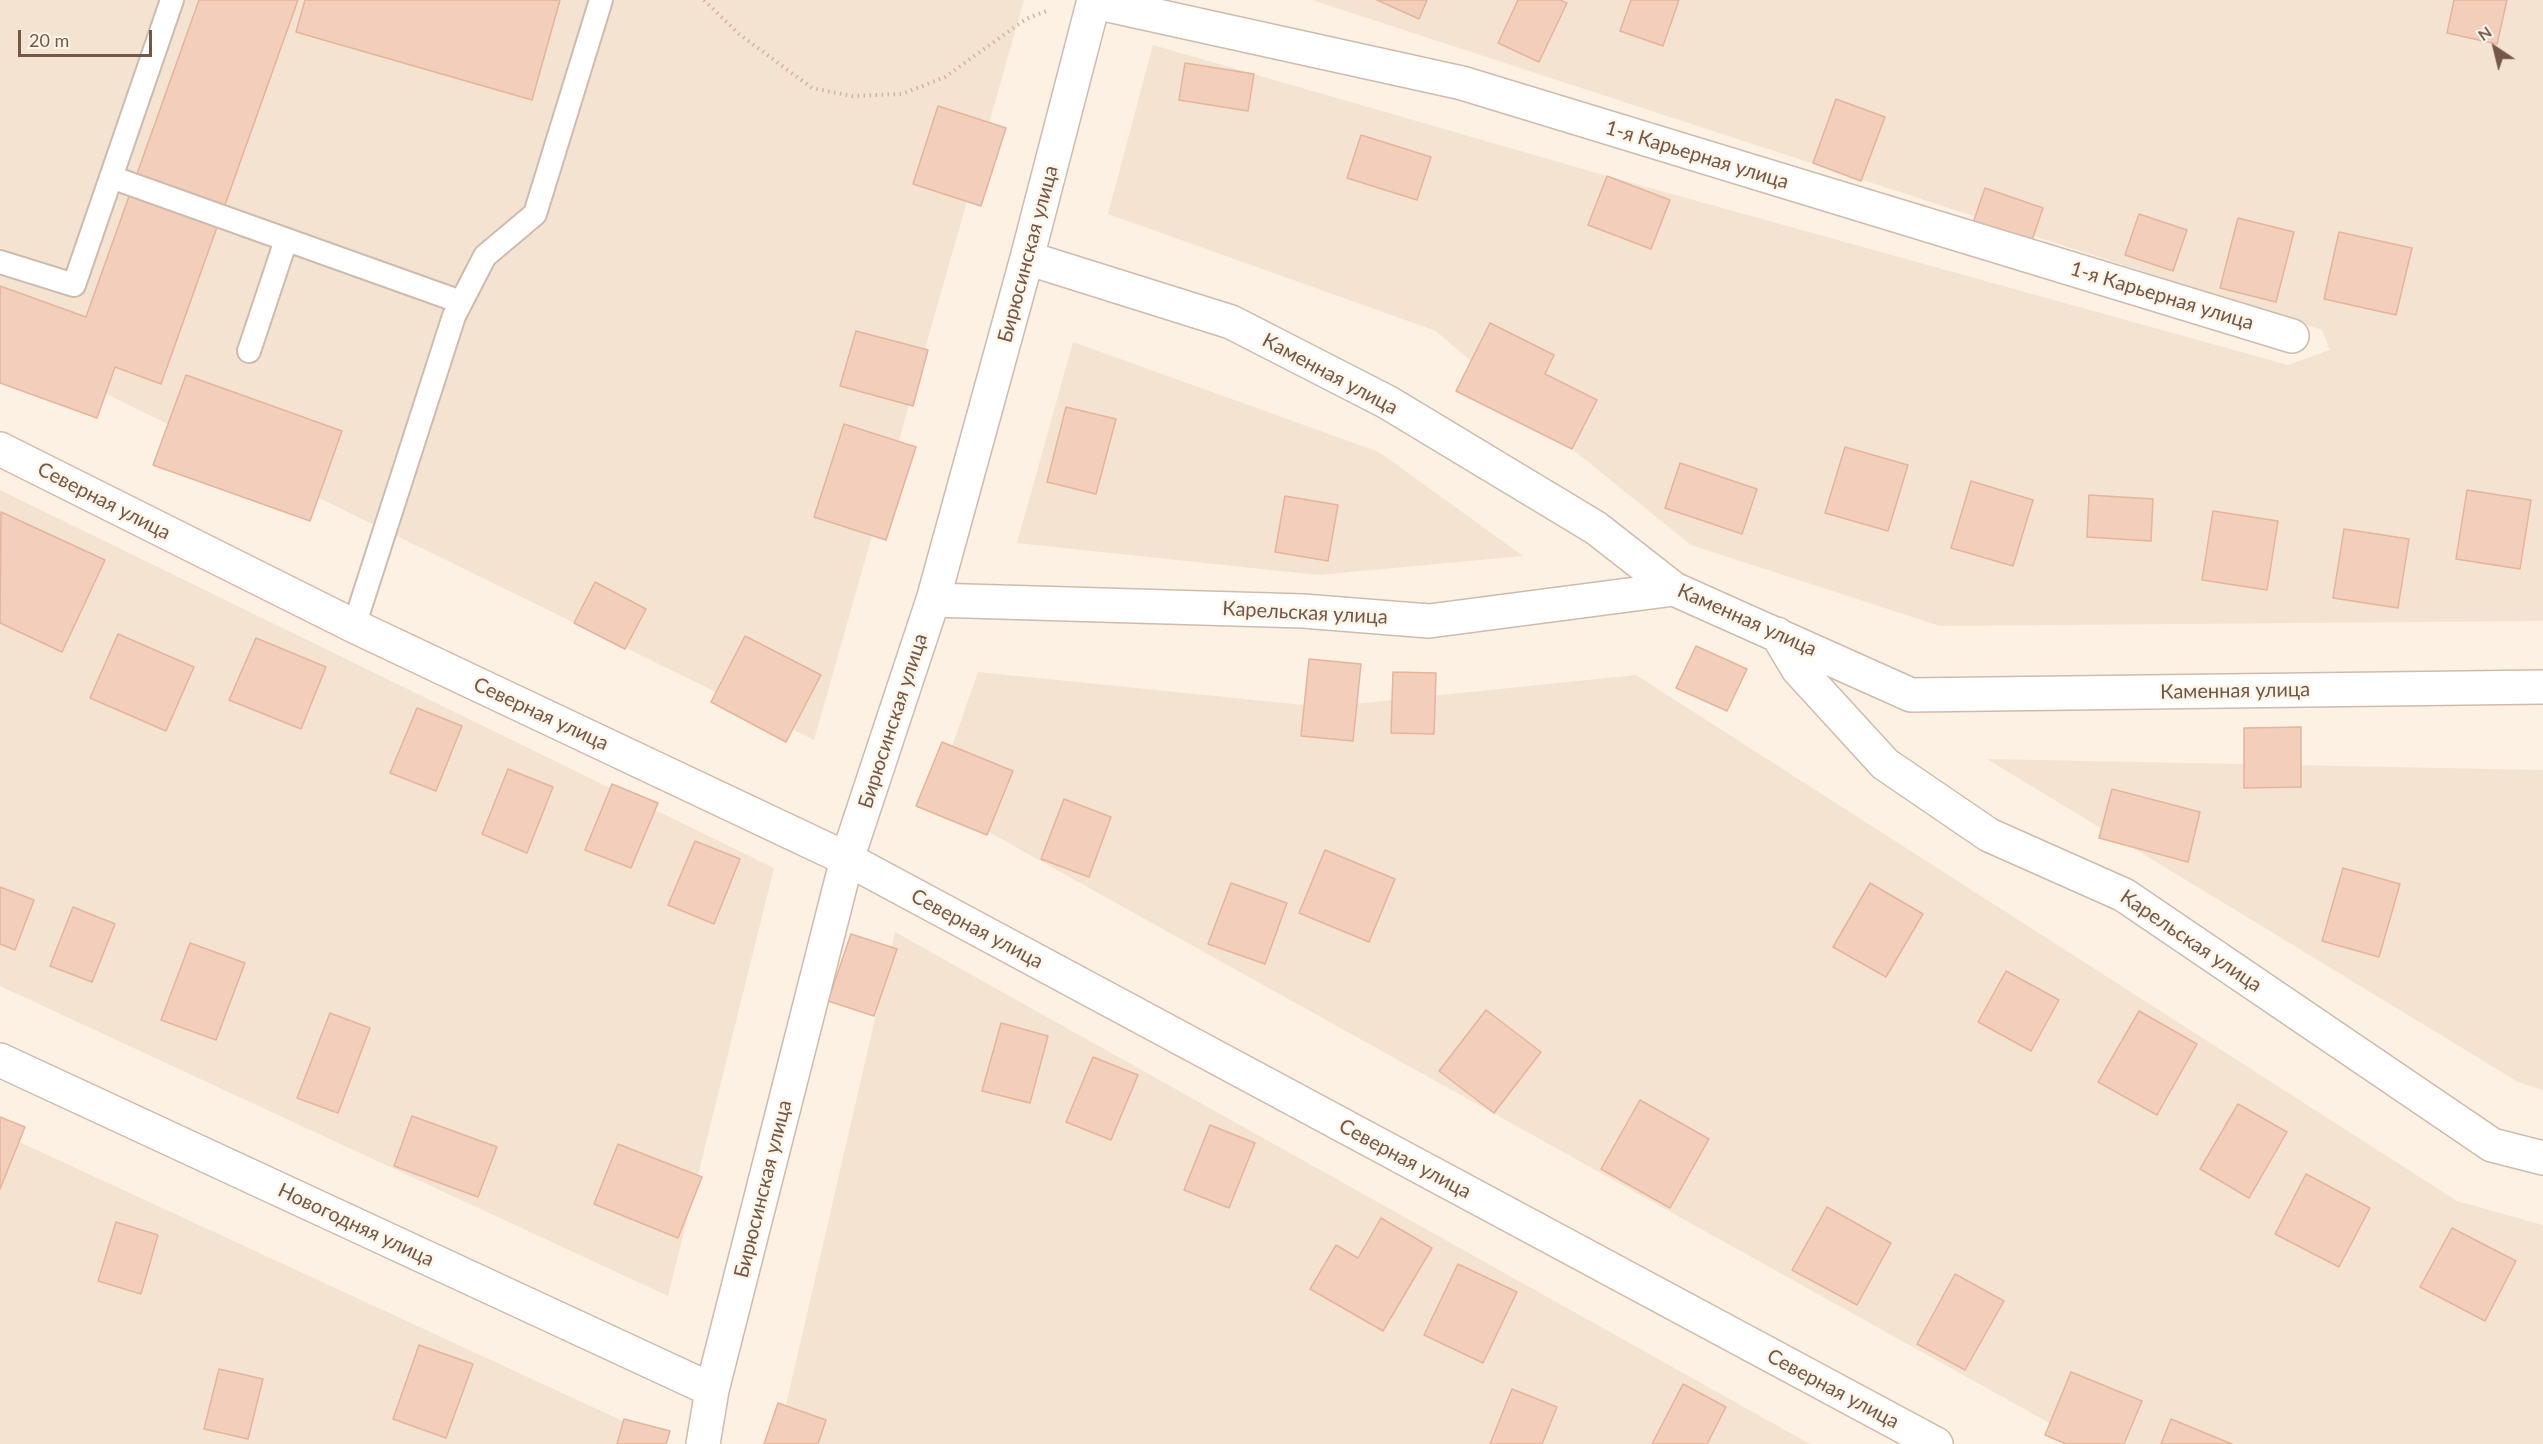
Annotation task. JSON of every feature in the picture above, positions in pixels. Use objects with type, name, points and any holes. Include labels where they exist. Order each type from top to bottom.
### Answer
[{"type":"street","name":"Бирюсинская улица","points":[[703,1444],[712,1390],[847,859],[933,600],[1027,258],[1094,1]]},
{"type":"street","name":"1-я Карьерная улица","points":[[1094,1],[1462,83],[2292,336]]},
{"type":"street","name":"Каменная улица","points":[[1027,258],[1241,327],[1387,402],[1587,522],[1674,589],[1911,694],[2543,687]]},
{"type":"street","name":"Северная улица","points":[[0,448],[354,626],[847,859],[1936,1444]]},
{"type":"street","name":"Карельская улица","points":[[933,600],[1303,611],[1429,621],[1674,589]]},
{"type":"street","name":"Карельская улица","points":[[1777,634],[1798,669],[1885,764],[1989,835],[2124,895],[2492,1145],[2543,1158]]},
{"type":"street","name":"Новогодняя улица","points":[[0,1060],[712,1390]]},
{"type":"lane","points":[[0,262],[74,285],[172,0]]},
{"type":"lane","points":[[354,626],[454,316],[485,256],[536,214],[601,0]]},
{"type":"lane","points":[[111,177],[461,302]]},
{"type":"lane","points":[[249,351],[286,240]]},
{"type":"path","points":[[704,0],[739,34],[812,87],[852,96],[902,94],[945,77],[1026,19],[1059,7],[1094,1]]},
{"type":"shaded area","points":[[0,0],[1024,0],[814,740],[0,342]]},
{"type":"shaded area","points":[[1312,0],[2543,0],[2543,621],[1940,626],[1691,545],[1572,449],[1436,331],[1108,214],[1153,45],[1607,176],[2288,365],[2330,350],[2322,330]]},
{"type":"shaded area","points":[[1073,342],[1379,452],[1523,556],[1318,575],[1017,543]]},
{"type":"shaded area","points":[[0,490],[774,868],[668,1296],[0,986]]},
{"type":"shaded area","points":[[978,672],[1324,707],[1636,675],[2457,1201],[2543,1225],[2543,1444],[2087,1444],[933,801]]},
{"type":"shaded area","points":[[1987,759],[2543,770],[2543,1090],[2518,1082]]},
{"type":"shaded area","points":[[895,932],[1810,1444],[777,1444]]},
{"type":"shaded area","points":[[0,1133],[640,1429],[636,1444],[0,1444]]},
{"type":"building","points":[[199,0],[298,0],[161,384],[115,367],[97,418],[0,383],[0,286],[86,317]]},
{"type":"building","points":[[305,0],[560,0],[532,100],[296,32]]},
{"type":"building","points":[[1377,0],[1427,0],[1419,19]]},
{"type":"building","points":[[1518,0],[1560,0],[1567,3],[1539,62],[1498,43]]},
{"type":"building","points":[[1631,0],[1679,0],[1663,46],[1620,31]]},
{"type":"building","points":[[2454,0],[2507,0],[2497,44],[2447,33]]},
{"type":"building","points":[[1185,63],[1254,74],[1248,111],[1179,100]]},
{"type":"building","points":[[1836,99],[1885,117],[1861,181],[1813,163]]},
{"type":"building","points":[[938,106],[1006,128],[981,206],[913,184]]},
{"type":"building","points":[[1361,135],[1431,157],[1417,200],[1347,178]]},
{"type":"building","points":[[1607,176],[1670,200],[1651,249],[1588,225]]},
{"type":"building","points":[[1985,188],[2043,208],[2031,243],[1973,223]]},
{"type":"building","points":[[2139,214],[2187,230],[2173,271],[2125,255]]},
{"type":"building","points":[[2238,218],[2294,232],[2276,302],[2220,288]]},
{"type":"building","points":[[2339,232],[2412,248],[2396,315],[2324,299]]},
{"type":"building","points":[[1490,323],[1554,355],[1545,374],[1597,400],[1572,449],[1456,391]]},
{"type":"building","points":[[856,331],[928,350],[913,406],[840,386]]},
{"type":"building","points":[[186,375],[342,431],[310,521],[153,465]]},
{"type":"building","points":[[1066,407],[1116,419],[1096,494],[1047,482]]},
{"type":"building","points":[[844,424],[916,447],[886,540],[814,517]]},
{"type":"building","points":[[1845,447],[1908,465],[1888,531],[1825,513]]},
{"type":"building","points":[[1680,463],[1757,489],[1742,534],[1665,508]]},
{"type":"building","points":[[1971,481],[2033,500],[2013,566],[1951,548]]},
{"type":"building","points":[[2467,490],[2531,500],[2520,569],[2456,559]]},
{"type":"building","points":[[2089,495],[2153,499],[2151,541],[2087,537]]},
{"type":"building","points":[[1285,496],[1338,505],[1328,561],[1275,552]]},
{"type":"building","points":[[2213,511],[2278,521],[2267,590],[2202,580]]},
{"type":"building","points":[[1,512],[105,560],[62,652],[0,623]]},
{"type":"building","points":[[2344,529],[2409,539],[2398,608],[2333,598]]},
{"type":"building","points":[[595,582],[646,609],[625,649],[574,623]]},
{"type":"building","points":[[118,634],[194,667],[166,731],[90,698]]},
{"type":"building","points":[[745,636],[821,675],[786,742],[711,702]]},
{"type":"building","points":[[256,638],[326,667],[301,729],[229,700]]},
{"type":"building","points":[[1696,646],[1747,669],[1727,711],[1676,688]]},
{"type":"building","points":[[1309,659],[1361,664],[1353,741],[1301,736]]},
{"type":"building","points":[[1393,672],[1436,673],[1434,734],[1391,733]]},
{"type":"building","points":[[417,708],[462,726],[436,791],[390,773]]},
{"type":"building","points":[[2301,727],[2301,787],[2244,788],[2244,728]]},
{"type":"building","points":[[942,742],[1013,771],[987,835],[916,806]]},
{"type":"building","points":[[508,769],[553,787],[527,853],[482,834]]},
{"type":"building","points":[[612,784],[658,803],[631,868],[585,850]]},
{"type":"building","points":[[2112,789],[2200,812],[2188,862],[2099,838]]},
{"type":"building","points":[[1064,799],[1111,817],[1089,877],[1041,859]]},
{"type":"building","points":[[695,841],[740,859],[714,924],[668,905]]},
{"type":"building","points":[[1325,850],[1395,879],[1369,942],[1299,913]]},
{"type":"building","points":[[2343,868],[2400,884],[2379,957],[2322,941]]},
{"type":"building","points":[[1231,883],[1287,903],[1265,964],[1208,944]]},
{"type":"building","points":[[1870,883],[1923,914],[1886,977],[1833,947]]},
{"type":"building","points":[[0,887],[34,900],[15,950],[0,944]]},
{"type":"building","points":[[73,907],[115,924],[92,982],[50,966]]},
{"type":"building","points":[[851,934],[897,949],[874,1016],[828,1001]]},
{"type":"building","points":[[190,943],[245,963],[216,1040],[161,1020]]},
{"type":"building","points":[[2006,971],[2059,1000],[2031,1051],[1978,1022]]},
{"type":"building","points":[[1486,1010],[1541,1052],[1494,1113],[1439,1071]]},
{"type":"building","points":[[2139,1011],[2197,1044],[2157,1115],[2098,1082]]},
{"type":"building","points":[[330,1013],[370,1028],[338,1113],[297,1098]]},
{"type":"building","points":[[1001,1023],[1048,1036],[1030,1103],[982,1091]]},
{"type":"building","points":[[1093,1057],[1138,1075],[1111,1140],[1066,1122]]},
{"type":"building","points":[[1640,1100],[1709,1139],[1670,1208],[1601,1169]]},
{"type":"building","points":[[2238,1104],[2287,1132],[2249,1198],[2200,1169]]},
{"type":"building","points":[[412,1116],[497,1147],[478,1197],[394,1166]]},
{"type":"building","points":[[0,1117],[25,1127],[0,1189]]},
{"type":"building","points":[[1210,1125],[1255,1143],[1229,1208],[1184,1190]]},
{"type":"building","points":[[618,1144],[702,1177],[678,1238],[594,1204]]},
{"type":"building","points":[[2306,1174],[2370,1208],[2339,1267],[2275,1234]]},
{"type":"building","points":[[1827,1207],[1891,1243],[1857,1305],[1792,1270]]},
{"type":"building","points":[[1381,1218],[1432,1248],[1383,1331],[1310,1289],[1336,1245],[1358,1258]]},
{"type":"building","points":[[116,1222],[158,1235],[141,1294],[98,1281]]},
{"type":"building","points":[[2452,1228],[2516,1261],[2485,1321],[2420,1287]]},
{"type":"building","points":[[1458,1264],[1517,1292],[1483,1363],[1424,1335]]},
{"type":"building","points":[[1955,1274],[2004,1301],[1965,1370],[1917,1344]]},
{"type":"building","points":[[419,1345],[473,1364],[446,1438],[393,1419]]},
{"type":"building","points":[[219,1369],[263,1379],[248,1439],[204,1429]]},
{"type":"building","points":[[2071,1372],[2142,1401],[2124,1444],[2066,1444],[2045,1435]]},
{"type":"building","points":[[1683,1384],[1726,1407],[1707,1444],[1652,1444]]},
{"type":"building","points":[[1512,1389],[1557,1407],[1542,1444],[1490,1444]]},
{"type":"building","points":[[778,1403],[826,1420],[818,1444],[764,1444]]},
{"type":"building","points":[[624,1419],[670,1431],[666,1444],[617,1444]]},
{"type":"building","points":[[2171,1419],[2232,1444],[2161,1444]]}]
